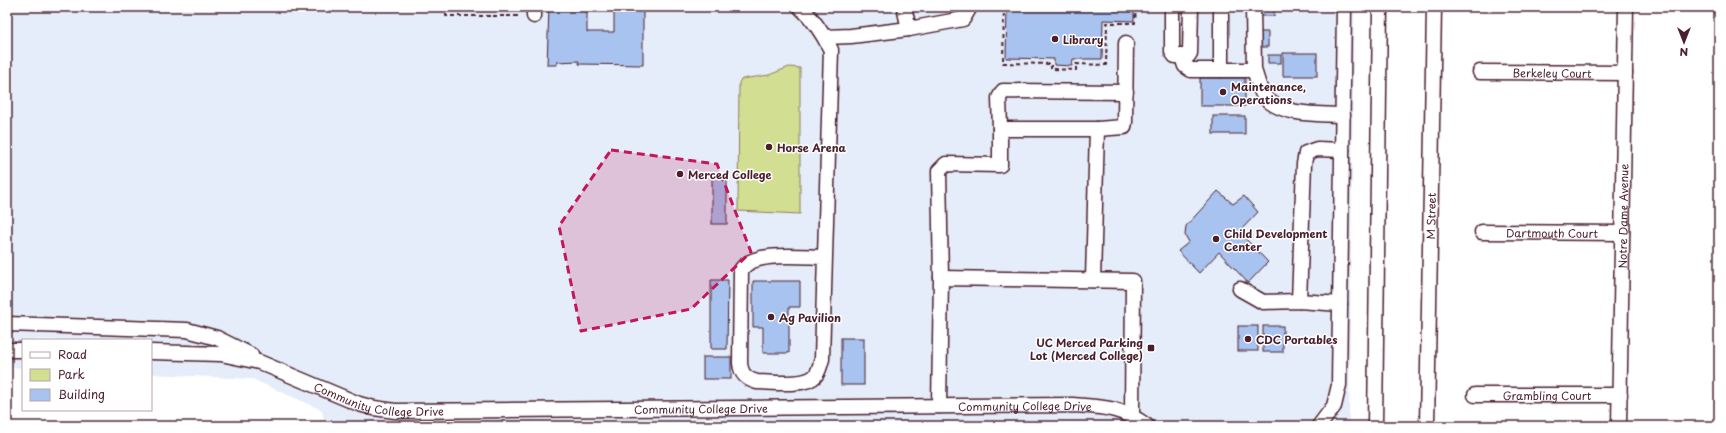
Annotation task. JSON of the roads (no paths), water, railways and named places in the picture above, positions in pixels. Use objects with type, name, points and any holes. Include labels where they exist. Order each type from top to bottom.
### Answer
[{"type":"street","points":[[800,7],[809,15],[824,36],[831,50],[825,257],[822,359],[819,370],[811,379],[799,383],[757,382],[750,380],[742,373],[740,363],[741,270],[748,262],[766,257],[825,257]]},
{"type":"street","points":[[904,7],[909,29]]},
{"type":"street","points":[[824,36],[851,36],[909,29],[963,19],[970,7]]},
{"type":"street","points":[[1172,7],[1172,52],[1175,56],[1182,57],[1188,56],[1190,53],[1191,7]]},
{"type":"street","points":[[1221,7],[1221,70]]},
{"type":"street","points":[[1253,7],[1254,70],[1264,96],[1276,105],[1298,113],[1343,115]]},
{"type":"street","points":[[1319,426],[1334,406],[1339,385],[1344,7]]},
{"type":"street","points":[[1375,426],[1380,7]]},
{"type":"street","name":"M Street","points":[[1427,426],[1434,7]]},
{"type":"street","name":"Notre Dame Avenue","points":[[1619,426],[1626,7]]},
{"type":"street","points":[[1000,129],[1097,129],[1124,127],[1126,43]]},
{"type":"street","points":[[1182,57],[1185,66],[1191,70],[1254,70]]},
{"type":"street","name":"Berkeley Court","points":[[1480,72],[1625,73]]},
{"type":"street","points":[[939,406],[941,278],[939,171],[946,164],[1000,165],[999,98],[1003,91],[1126,92]]},
{"type":"street","points":[[1093,280],[1097,129]]},
{"type":"street","points":[[1299,301],[1304,164],[1306,153],[1317,149],[1342,150]]},
{"type":"street","name":"Dartmouth Court","points":[[1482,232],[1622,233]]},
{"type":"street","points":[[941,278],[1134,281],[1132,416]]},
{"type":"street","points":[[1240,289],[1263,302],[1299,301],[1340,304]]},
{"type":"street","name":"Community College Drive","points":[[7,324],[187,330],[217,338],[247,352],[259,362]]},
{"type":"street","points":[[7,350],[22,350]]},
{"type":"street","name":"Community College Drive","points":[[152,352],[221,354],[259,362],[359,404],[395,411],[1073,404],[1107,407],[1120,410],[1147,426]]},
{"type":"street","name":"Grambling Court","points":[[1475,395],[1620,395]]},
{"type":"place","name":"Library","points":[[1055,39]]},
{"type":"place","name":"Maintenance, Operations","points":[[1223,92]]},
{"type":"place","name":"Horse Arena","points":[[769,147]]},
{"type":"place","name":"Merced College","points":[[680,174]]},
{"type":"place","name":"Child Development Center","points":[[1216,239]]},
{"type":"place","name":"Ag Pavilion","points":[[771,317]]},
{"type":"place","name":"CDC Portables","points":[[1248,339]]},
{"type":"place","name":"UC Merced Parking Lot (Merced College)","points":[[1151,348]]}]
